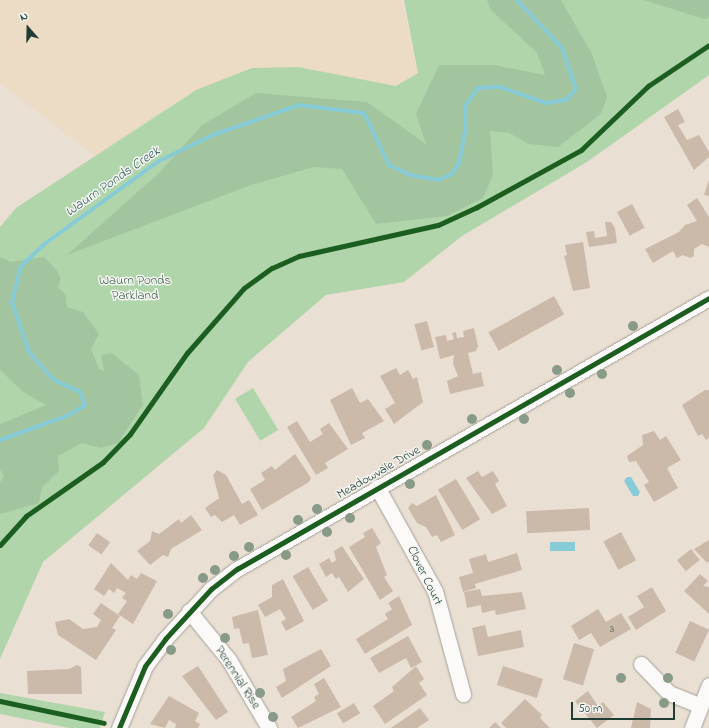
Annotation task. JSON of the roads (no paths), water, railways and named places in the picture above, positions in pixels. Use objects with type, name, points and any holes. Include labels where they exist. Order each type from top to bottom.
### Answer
[{"type":"street","name":"Meadowvale Drive","points":[[119,728],[145,666],[189,611],[237,569],[377,487],[709,298]]},
{"type":"street","name":"Clover Court","points":[[377,487],[435,591],[464,694]]},
{"type":"street","name":"Perennial Rise","points":[[189,611],[229,660],[269,728]]},
{"type":"street","points":[[641,664],[669,693],[699,706]]},
{"type":"street","points":[[692,728],[699,706],[709,685]]},
{"type":"water","points":[[627,477],[631,477],[640,492],[638,496],[633,496],[624,481]]},
{"type":"water","points":[[550,542],[575,542],[575,551],[550,551]]},
{"type":"waterway","name":"Waurn Ponds Creek","points":[[0,440],[69,415],[85,405],[80,392],[54,380],[29,352],[12,302],[21,266],[46,243],[159,161],[213,135],[299,105],[364,113],[389,165],[410,175],[438,180],[452,174],[459,163],[465,131],[466,105],[478,88],[500,87],[546,103],[566,100],[576,89],[562,48],[517,0]]},
{"type":"park label","name":"Waurn Ponds Parkland","points":[[135,290]]}]
